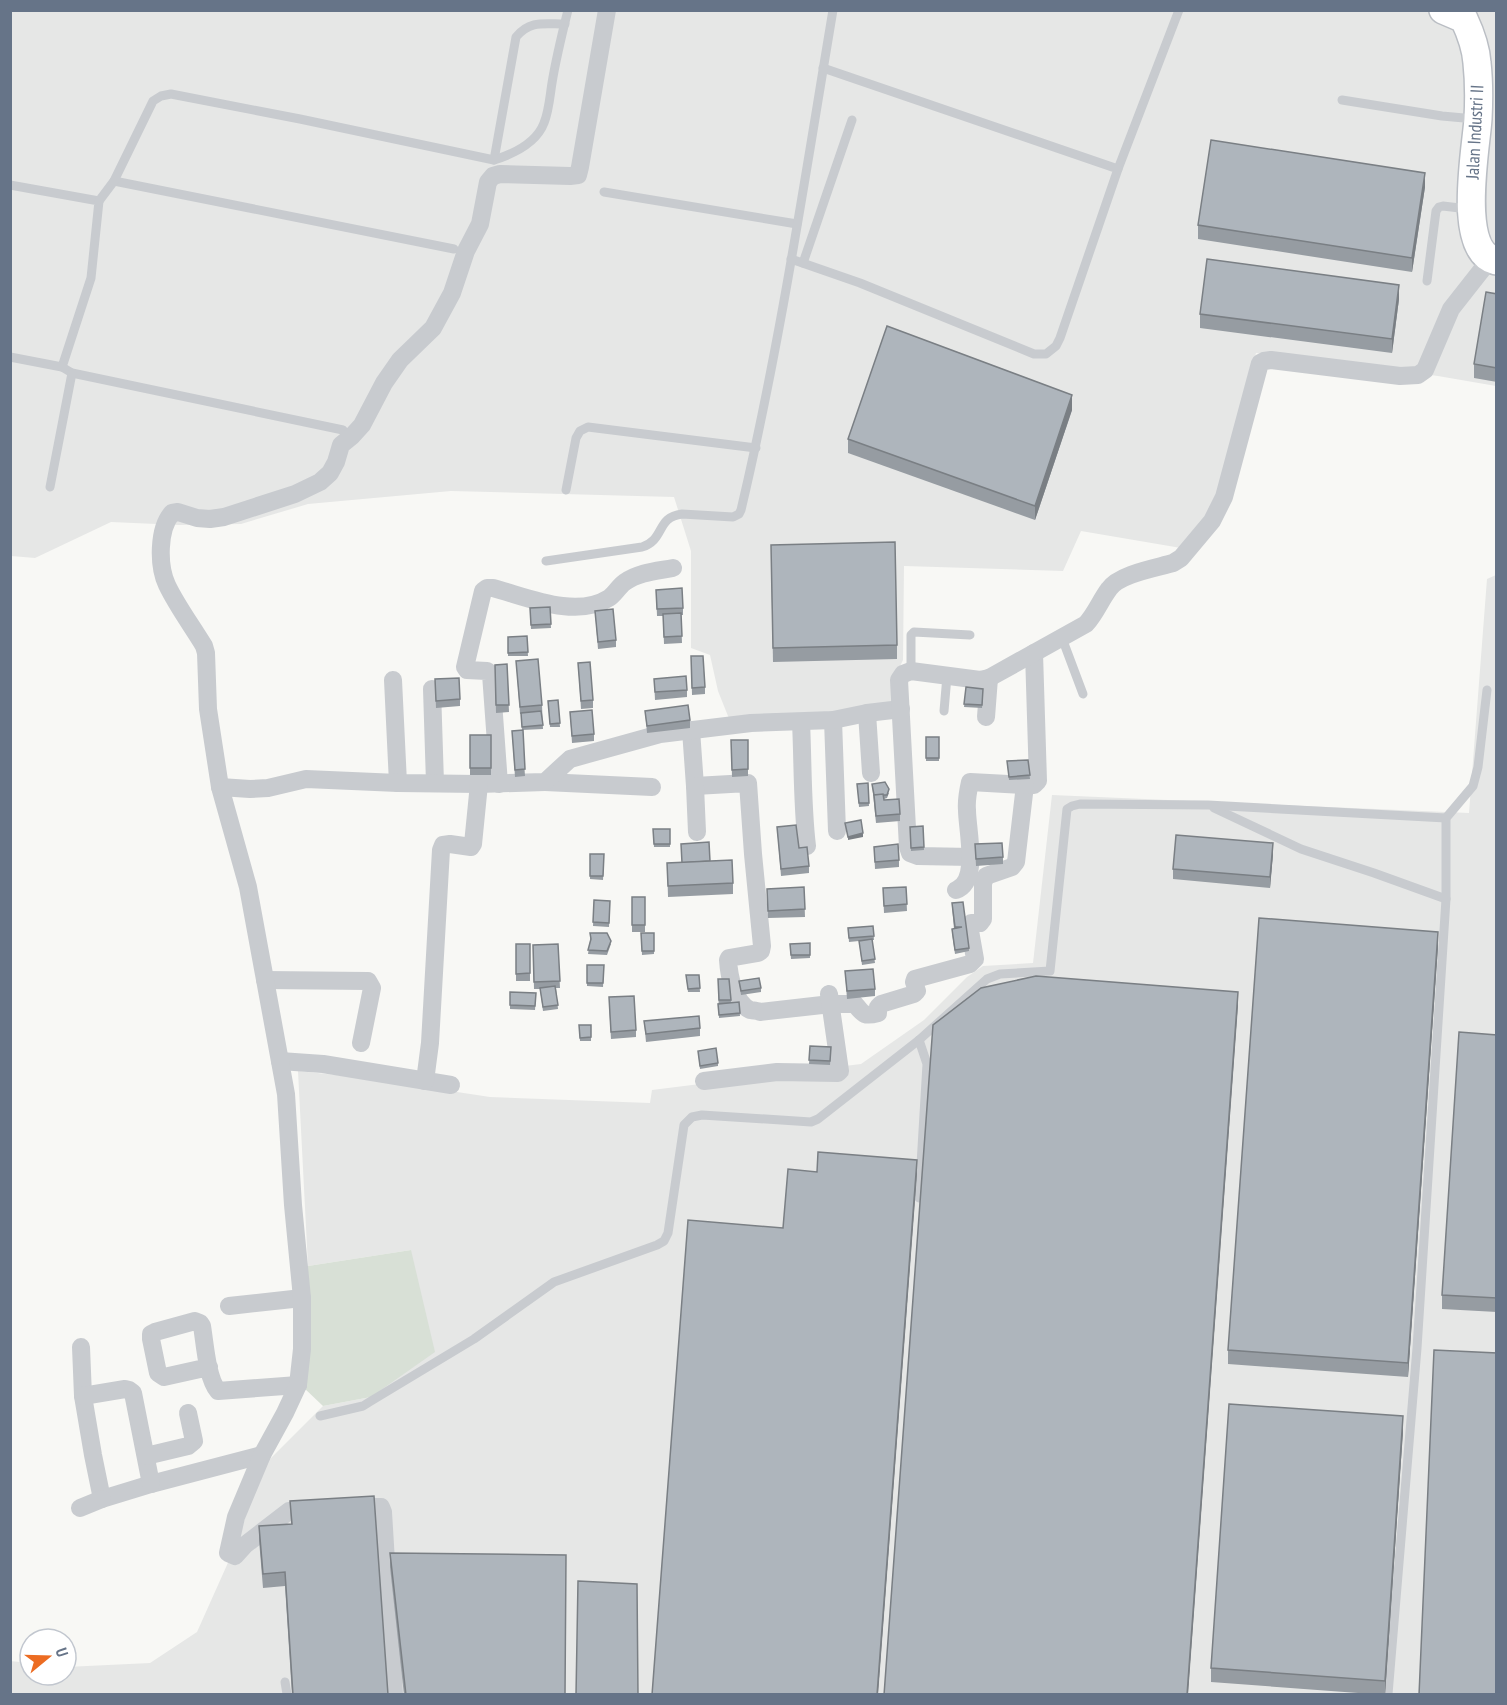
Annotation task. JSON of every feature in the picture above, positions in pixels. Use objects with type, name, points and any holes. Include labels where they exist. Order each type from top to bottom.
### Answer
[{"type":"main road","name":"Jalan Industri II","points":[[1459,15],[1473,38],[1477,63],[1478,119],[1471,209],[1474,230],[1481,248],[1494,260]]},
{"type":"street","points":[[394,1695],[381,1507],[289,1511],[244,1545],[235,1556],[228,1553],[236,1517],[262,1455],[298,1385],[302,1349],[302,1298],[286,1094],[248,887],[220,787],[208,709],[206,653],[167,585],[162,568],[161,538],[170,514],[178,512],[197,518],[210,519],[225,517],[295,494],[320,482],[330,473],[336,462],[340,445],[362,424],[384,383],[400,360],[433,328],[452,293],[466,251],[480,224],[488,182],[493,176],[500,174],[578,175],[607,10]]},
{"type":"street","points":[[971,857],[918,856],[910,853],[899,680],[903,674],[911,671],[980,680],[988,678],[1086,624],[1106,594],[1119,580],[1173,563],[1181,558],[1212,521],[1224,497],[1260,363],[1271,360],[1400,376],[1418,375],[1425,370],[1451,309],[1484,267],[1494,260]]},
{"type":"street","points":[[499,784],[491,674],[487,671],[467,670],[465,667],[483,591],[493,588],[561,607],[593,604],[609,598],[636,575],[673,568]]},
{"type":"street","points":[[956,890],[966,885],[971,857],[966,812],[970,782],[1025,786],[1034,785],[1038,780],[1034,653]]},
{"type":"street","points":[[986,717],[988,678]]},
{"type":"street","points":[[393,680],[398,783]]},
{"type":"street","points":[[432,688],[435,783]]},
{"type":"street","points":[[545,782],[570,759],[646,738],[751,723],[833,720],[901,709]]},
{"type":"street","points":[[867,713],[871,773]]},
{"type":"street","points":[[833,720],[837,831]]},
{"type":"street","points":[[801,722],[807,846]]},
{"type":"street","points":[[691,730],[697,832]]},
{"type":"street","points":[[220,787],[268,788],[306,779],[398,783],[545,782],[652,787]]},
{"type":"street","points":[[695,786],[748,783],[762,946],[758,953],[728,960],[737,997],[750,1010],[760,1012],[830,999],[855,1004],[864,1014],[870,1016],[878,1013],[878,1007],[881,1004],[916,993],[915,980],[973,962],[975,959],[969,925],[971,922],[980,923],[982,919],[983,883],[986,876],[1012,867],[1016,862],[1025,786]]},
{"type":"street","points":[[424,1081],[430,1044],[441,850],[443,845],[471,847],[473,844],[479,784]]},
{"type":"street","points":[[265,980],[368,981],[372,988],[361,1043]]},
{"type":"street","points":[[704,1081],[777,1072],[837,1074],[840,1071],[830,999]]},
{"type":"street","points":[[280,1061],[323,1064],[451,1085]]},
{"type":"street","points":[[229,1306],[302,1298]]},
{"type":"street","points":[[81,1347],[83,1396],[102,1499]]},
{"type":"street","points":[[209,1367],[218,1391],[298,1385]]},
{"type":"street","points":[[83,1396],[125,1389],[133,1393],[151,1484]]},
{"type":"street","points":[[146,1456],[188,1446],[194,1441],[188,1413]]},
{"type":"street","points":[[80,1508],[151,1484],[262,1455]]},
{"type":"lane","points":[[62,367],[90,278],[99,201],[114,181],[153,101],[171,94],[494,160],[522,148],[545,123],[568,10]]},
{"type":"lane","points":[[546,561],[651,544],[668,518],[674,515],[733,517],[739,514],[756,448],[833,10]]},
{"type":"lane","points":[[791,259],[860,283],[1034,354],[1046,354],[1056,346],[1060,338],[1118,169],[1179,10]]},
{"type":"lane","points":[[494,160],[516,37],[523,28],[532,24],[565,24]]},
{"type":"lane","points":[[823,68],[1118,169]]},
{"type":"lane","points":[[1342,100],[1442,116],[1478,119]]},
{"type":"lane","points":[[803,263],[852,120]]},
{"type":"lane","points":[[114,181],[454,249]]},
{"type":"lane","points":[[10,185],[99,201]]},
{"type":"lane","points":[[604,192],[797,224]]},
{"type":"lane","points":[[1427,281],[1436,211],[1443,206],[1471,209]]},
{"type":"lane","points":[[10,357],[62,367],[72,374],[343,430]]},
{"type":"lane","points":[[50,487],[72,374]]},
{"type":"lane","points":[[566,490],[576,438],[580,431],[588,427],[756,448]]},
{"type":"lane","points":[[911,671],[911,634],[914,632],[970,635]]},
{"type":"lane","points":[[1062,638],[1083,694]]},
{"type":"lane","points":[[944,711],[947,676]]},
{"type":"lane","points":[[1388,1695],[1417,1348],[1446,899],[1446,818],[1473,786],[1478,767],[1487,690]]},
{"type":"lane","points":[[320,1416],[363,1406],[474,1339],[554,1282],[664,1241],[668,1233],[684,1125],[692,1117],[702,1115],[811,1122],[818,1119],[919,1040],[987,979],[1000,974],[1049,976],[1067,810],[1072,806],[1080,804],[1208,805],[1446,818]]},
{"type":"lane","points":[[1208,805],[1301,849],[1446,899]]},
{"type":"lane","points":[[919,1040],[927,1064],[919,1198]]},
{"type":"lane","points":[[285,1682],[286,1695]]},
{"type":"shaded area","points":[[11,11],[1496,11],[1496,386],[1438,376],[1256,353],[1219,494],[1207,518],[1181,548],[1081,531],[1063,571],[904,566],[903,660],[894,679],[897,704],[835,716],[730,721],[718,691],[710,655],[691,648],[691,551],[674,497],[451,491],[308,504],[241,524],[179,525],[111,522],[35,558],[11,556]]},
{"type":"shaded area","points":[[1496,575],[1496,1694],[11,1694],[10,1661],[18,1662],[18,1687],[78,1687],[78,1666],[150,1663],[197,1632],[235,1547],[263,1466],[323,1406],[371,1397],[411,1250],[308,1266],[298,1071],[365,1078],[490,1097],[650,1103],[652,1090],[861,1064],[924,1020],[967,977],[983,966],[1033,963],[1052,795],[1469,813],[1487,579]]},
{"type":"shaded area","points":[[411,1250],[435,1352],[371,1397],[323,1406],[302,1386],[308,1266]]},
{"type":"building","points":[[1211,140],[1425,173],[1412,258],[1198,225]]},
{"type":"building","points":[[1207,259],[1399,285],[1392,339],[1200,314]]},
{"type":"building","points":[[1486,292],[1497,294],[1497,368],[1474,364]]},
{"type":"building","points":[[887,326],[1072,395],[1035,506],[848,439]]},
{"type":"building","points":[[895,542],[897,645],[773,648],[771,545]]},
{"type":"building","points":[[682,588],[683,608],[657,609],[656,590]]},
{"type":"building","points":[[550,607],[551,624],[531,625],[530,608]]},
{"type":"building","points":[[613,609],[616,640],[598,642],[595,611]]},
{"type":"building","points":[[681,613],[682,636],[664,637],[663,614]]},
{"type":"building","points":[[527,636],[528,652],[508,653],[508,637]]},
{"type":"building","points":[[691,656],[703,656],[705,687],[692,688]]},
{"type":"building","points":[[538,659],[542,705],[520,707],[516,661]]},
{"type":"building","points":[[590,662],[593,700],[581,701],[578,663]]},
{"type":"building","points":[[507,664],[509,705],[496,705],[495,665]]},
{"type":"building","points":[[686,676],[687,690],[655,692],[654,679]]},
{"type":"building","points":[[459,678],[460,699],[436,701],[435,679]]},
{"type":"building","points":[[966,687],[983,689],[982,705],[964,704]]},
{"type":"building","points":[[558,700],[560,723],[550,724],[548,701]]},
{"type":"building","points":[[688,705],[690,720],[647,726],[645,711]]},
{"type":"building","points":[[592,710],[594,734],[572,736],[570,712]]},
{"type":"building","points":[[541,711],[543,725],[522,727],[521,713]]},
{"type":"building","points":[[523,730],[525,769],[515,770],[512,731]]},
{"type":"building","points":[[470,735],[491,735],[491,768],[470,768]]},
{"type":"building","points":[[926,737],[939,737],[939,758],[926,758]]},
{"type":"building","points":[[731,740],[748,740],[748,769],[732,770]]},
{"type":"building","points":[[1028,760],[1030,775],[1009,777],[1007,761]]},
{"type":"building","points":[[885,782],[889,789],[887,795],[874,795],[872,784]]},
{"type":"building","points":[[868,783],[869,803],[859,803],[857,784]]},
{"type":"building","points":[[883,794],[884,800],[899,799],[900,814],[876,816],[874,795]]},
{"type":"building","points":[[861,820],[863,833],[848,837],[845,823]]},
{"type":"building","points":[[796,825],[799,848],[807,847],[809,866],[781,869],[777,827]]},
{"type":"building","points":[[923,826],[924,847],[911,848],[910,827]]},
{"type":"building","points":[[653,829],[670,829],[670,844],[654,844]]},
{"type":"building","points":[[1176,835],[1273,843],[1270,877],[1173,869]]},
{"type":"building","points":[[709,842],[710,861],[682,863],[681,844]]},
{"type":"building","points":[[1002,843],[1003,857],[976,859],[975,844]]},
{"type":"building","points":[[898,844],[899,860],[875,862],[874,847]]},
{"type":"building","points":[[590,854],[604,854],[603,876],[590,876]]},
{"type":"building","points":[[732,860],[733,883],[668,886],[667,863]]},
{"type":"building","points":[[804,887],[805,909],[768,911],[767,889]]},
{"type":"building","points":[[906,887],[907,904],[884,906],[883,888]]},
{"type":"building","points":[[632,897],[645,897],[645,925],[632,925]]},
{"type":"building","points":[[594,900],[610,901],[609,923],[593,922]]},
{"type":"building","points":[[963,902],[969,948],[955,950],[952,929],[962,927],[955,927],[952,903]]},
{"type":"building","points":[[1259,918],[1438,932],[1408,1363],[1228,1350]]},
{"type":"building","points":[[873,926],[874,936],[849,938],[848,928]]},
{"type":"building","points":[[590,933],[607,933],[611,941],[607,951],[588,950]]},
{"type":"building","points":[[641,933],[654,933],[654,951],[642,951]]},
{"type":"building","points":[[872,939],[875,959],[862,961],[859,941]]},
{"type":"building","points":[[810,943],[810,955],[791,955],[790,944]]},
{"type":"building","points":[[516,944],[530,944],[530,973],[516,974]]},
{"type":"building","points":[[558,944],[560,981],[534,982],[533,945]]},
{"type":"building","points":[[587,965],[604,965],[603,983],[587,983]]},
{"type":"building","points":[[873,969],[875,989],[847,991],[845,971]]},
{"type":"building","points":[[686,975],[699,975],[700,988],[688,989]]},
{"type":"building","points":[[1036,976],[1238,992],[1187,1695],[884,1695],[933,1025],[981,988]]},
{"type":"building","points":[[759,978],[761,988],[741,991],[739,981]]},
{"type":"building","points":[[718,979],[729,979],[731,1000],[719,1000]]},
{"type":"building","points":[[555,986],[558,1005],[543,1007],[540,988]]},
{"type":"building","points":[[510,992],[536,993],[535,1006],[510,1005]]},
{"type":"building","points":[[634,996],[636,1030],[611,1032],[609,997]]},
{"type":"building","points":[[739,1002],[740,1013],[719,1015],[718,1004]]},
{"type":"building","points":[[699,1016],[700,1028],[646,1034],[644,1021]]},
{"type":"building","points":[[579,1025],[591,1025],[591,1037],[580,1038]]},
{"type":"building","points":[[1459,1032],[1497,1035],[1497,1298],[1442,1295]]},
{"type":"building","points":[[810,1046],[831,1047],[830,1061],[809,1060]]},
{"type":"building","points":[[716,1048],[718,1063],[700,1066],[698,1051]]},
{"type":"building","points":[[818,1152],[917,1160],[877,1695],[652,1695],[688,1220],[783,1228],[788,1169],[817,1172]]},
{"type":"building","points":[[1434,1350],[1497,1353],[1497,1695],[1419,1695]]},
{"type":"building","points":[[1229,1404],[1403,1416],[1385,1681],[1211,1668]]},
{"type":"building","points":[[374,1496],[388,1695],[293,1695],[285,1572],[263,1574],[259,1526],[292,1524],[290,1501]]},
{"type":"building","points":[[390,1553],[566,1555],[565,1695],[406,1695]]},
{"type":"building","points":[[578,1581],[637,1584],[638,1695],[576,1695]]}]
